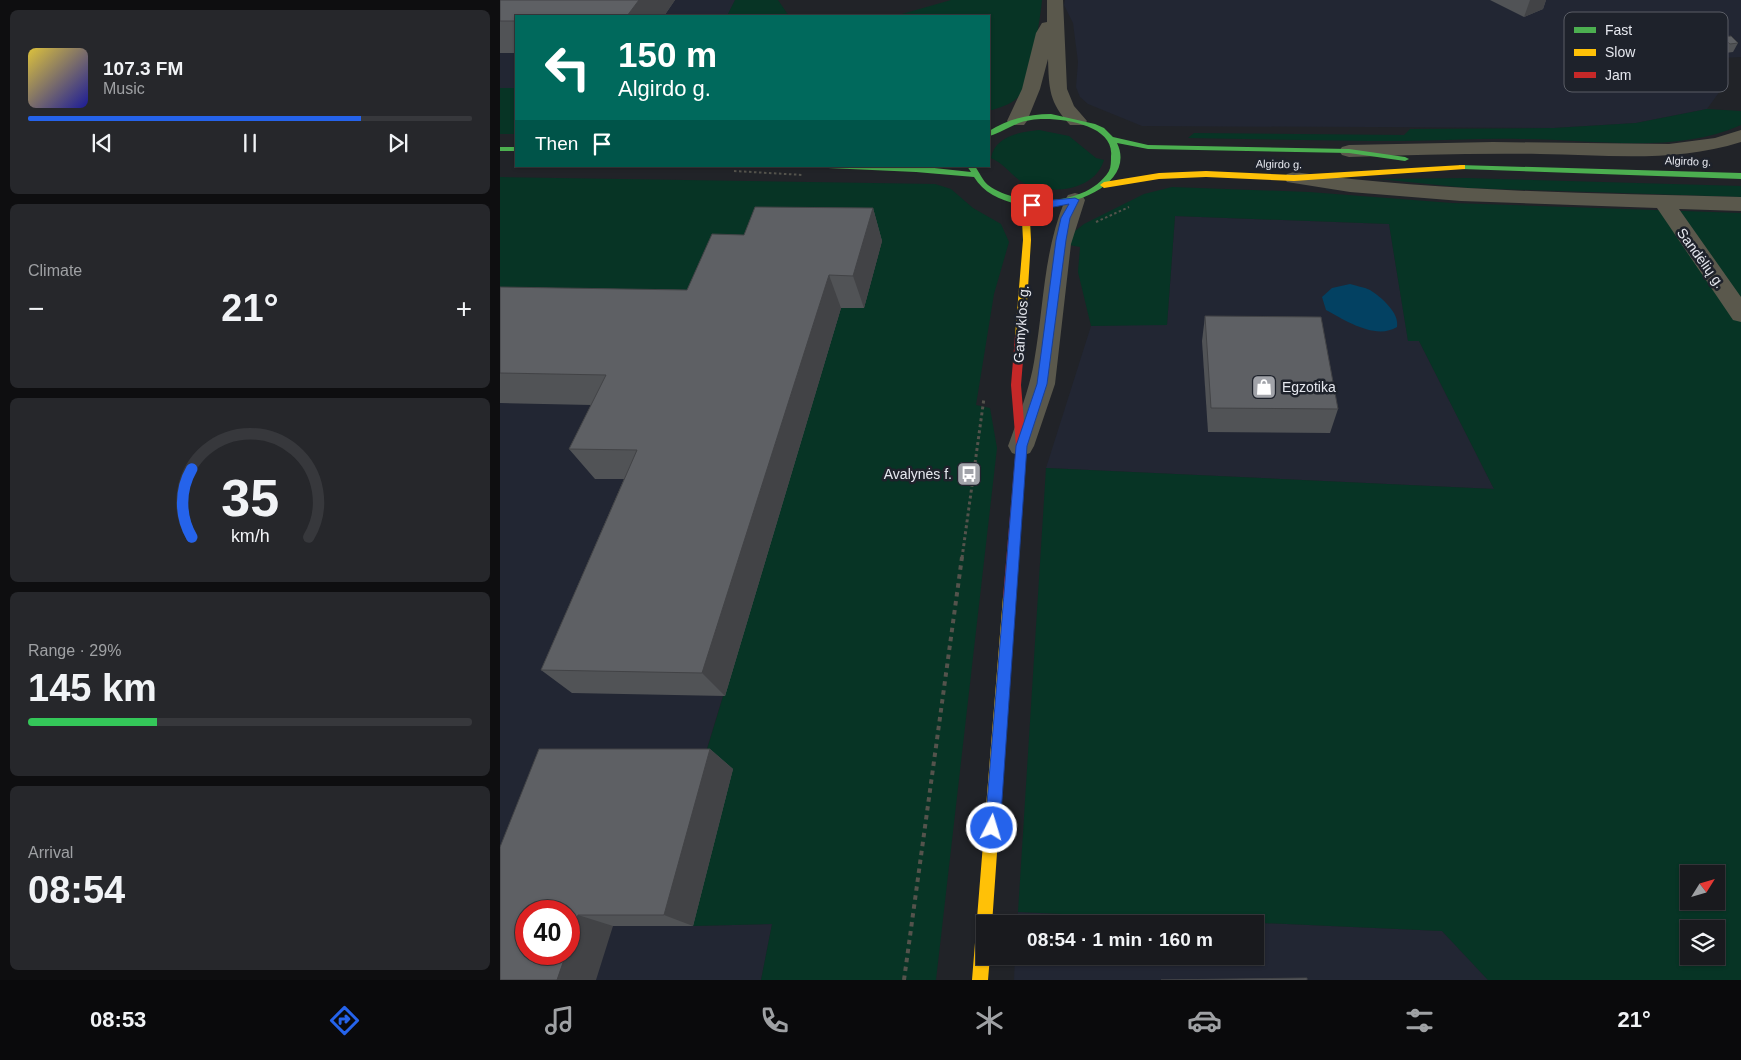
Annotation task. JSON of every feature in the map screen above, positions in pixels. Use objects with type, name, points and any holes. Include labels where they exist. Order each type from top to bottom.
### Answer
[{"type":"main road","name":"Algirdo g.","points":[[853,167],[951,171],[972,170],[982,187],[990,192],[1018,203],[1047,205],[1075,200],[1091,194],[1104,185],[1114,174],[1118,162],[1117,150],[1110,139],[1101,132],[1077,120],[1047,117],[1017,121],[990,132]]},
{"type":"main road","name":"Algirdo g.","points":[[1110,139],[1148,147],[1349,151],[1454,167]]},
{"type":"main road","points":[[500,149],[515,149]]},
{"type":"main road","name":"Algirdo g.","points":[[1104,185],[1158,176],[1206,174],[1294,178],[1454,167],[1741,176]]},
{"type":"main road","name":"Gamyklos g.","points":[[980,980],[1021,446],[1016,385],[1027,240],[1026,221],[1018,203]]},
{"type":"street","points":[[1055,7],[1059,94],[1065,108],[1077,120]]},
{"type":"street","points":[[1017,121],[1026,105],[1035,80],[1045,34],[1055,7]]},
{"type":"street","points":[[1349,151],[1503,148],[1668,150],[1706,146],[1741,136]]},
{"type":"street","points":[[1294,178],[1372,189],[1481,197],[1741,204]]},
{"type":"street","name":"Gamyklos g.","points":[[1021,446],[1042,384],[1059,251],[1066,218],[1075,200]]},
{"type":"street","name":"Sandėlių g.","points":[[1664,202],[1677,224],[1741,314]]},
{"type":"path","points":[[734,171],[813,176]]},
{"type":"path","points":[[904,980],[984,396]]},
{"type":"shaded area","points":[[500,0],[735,0],[728,15],[515,15],[515,88],[500,88]]},
{"type":"shaded area","points":[[1065,0],[1741,0],[1741,57],[1728,58],[1728,12],[1564,12],[1564,92],[1719,92],[1707,109],[1636,123],[1554,128],[1142,126],[1088,104],[1080,97],[1076,87],[1078,62],[1073,23],[1064,5]]},
{"type":"shaded area","points":[[1175,216],[1389,224],[1408,340],[1419,341],[1494,489],[1046,468],[1091,326],[1167,324]]},
{"type":"shaded area","points":[[728,267],[841,308],[701,768],[733,769],[693,926],[772,924],[761,980],[500,980],[500,319]]},
{"type":"shaded area","points":[[1018,912],[1085,915],[1018,915]]},
{"type":"shaded area","points":[[1264,923],[1442,931],[1488,980],[1014,980],[1015,965],[1264,965]]},
{"type":"green space","points":[[735,0],[778,0],[788,15],[728,15]]},
{"type":"green space","points":[[951,0],[1042,0],[1028,77],[1020,95],[1010,103],[990,111],[990,15],[898,15]]},
{"type":"green space","points":[[500,88],[515,88],[515,134],[500,134]]},
{"type":"green space","points":[[1707,109],[1741,111],[1741,125],[1715,134],[1661,143],[1505,139],[1403,141],[1188,138],[1194,133],[1404,135],[1410,129],[1554,128],[1636,123]]},
{"type":"green space","points":[[1039,130],[1069,136],[1096,158],[1104,160],[1099,170],[1083,184],[1072,188],[1050,190],[1028,185],[991,158],[993,151],[1009,136]]},
{"type":"green space","points":[[500,177],[935,184],[951,189],[973,208],[1001,224],[1009,242],[994,294],[976,405],[990,408],[997,448],[936,980],[761,980],[772,924],[693,926],[701,769],[841,308],[864,308],[882,241],[705,322],[500,319]]},
{"type":"green space","points":[[1467,178],[1741,186],[1741,197],[1468,188],[1378,179]]},
{"type":"green space","points":[[1172,187],[1309,192],[1452,203],[1741,213],[1741,980],[1488,980],[1442,931],[1264,923],[1264,915],[1085,915],[1018,912],[1046,468],[1494,489],[1419,341],[1408,341],[1389,224],[1175,216],[1167,325],[1091,326],[1078,272],[1080,247],[1069,245],[1075,231],[1084,224],[1144,194]]},
{"type":"water","points":[[1350,284],[1370,290],[1384,301],[1396,316],[1397,327],[1380,331],[1361,328],[1326,310],[1322,297],[1332,288]]},
{"type":"building","points":[[500,0],[639,0],[628,15],[515,15],[515,21],[500,21]]},
{"type":"building","points":[[1728,36],[1731,36],[1738,43],[1730,44]]},
{"type":"building","points":[[755,207],[873,208],[853,276],[829,275],[702,673],[541,670],[637,450],[569,449],[606,375],[500,373],[500,287],[687,290],[712,234],[744,235]]},
{"type":"building","name":"Egzotika","points":[[1205,316],[1321,317],[1338,409],[1211,408]]},
{"type":"building","points":[[539,749],[710,749],[664,915],[580,915],[580,900],[515,900],[515,965],[562,965],[557,980],[500,980],[500,847]]},
{"type":"building","points":[[1307,978],[1307,980],[1161,980]]},
{"type":"traffic: fast","points":[[972,167],[983,186],[1003,198],[1028,203],[1055,203],[1080,197],[1101,185],[1114,170],[1116,151],[1110,138],[1098,128],[1062,117],[1040,116],[1019,120],[998,128],[990,133]]},
{"type":"traffic: fast","points":[[1110,139],[1148,147],[1349,151],[1405,159]]},
{"type":"traffic: fast","points":[[500,149],[515,149]]},
{"type":"traffic: fast","points":[[857,167],[916,169],[973,175]]},
{"type":"traffic: fast","points":[[1462,167],[1741,176]]},
{"type":"traffic: slow","points":[[1104,185],[1159,176],[1206,174],[1294,178],[1462,167]]},
{"type":"traffic: slow","points":[[1018,203],[1026,221],[1027,240],[1020,336]]},
{"type":"traffic: slow","points":[[980,980],[1009,597]]},
{"type":"traffic: jam","points":[[1009,597],[1021,446],[1016,385],[1020,336]]},
{"type":"place","name":"Egzotika","points":[[1264,387]]},
{"type":"place","name":"Avalynės f.","points":[[969,474]]},
{"type":"route","points":[[992,828],[1021,446],[1042,384],[1063,228],[1075,200],[1061,204],[1032,205]]}]
